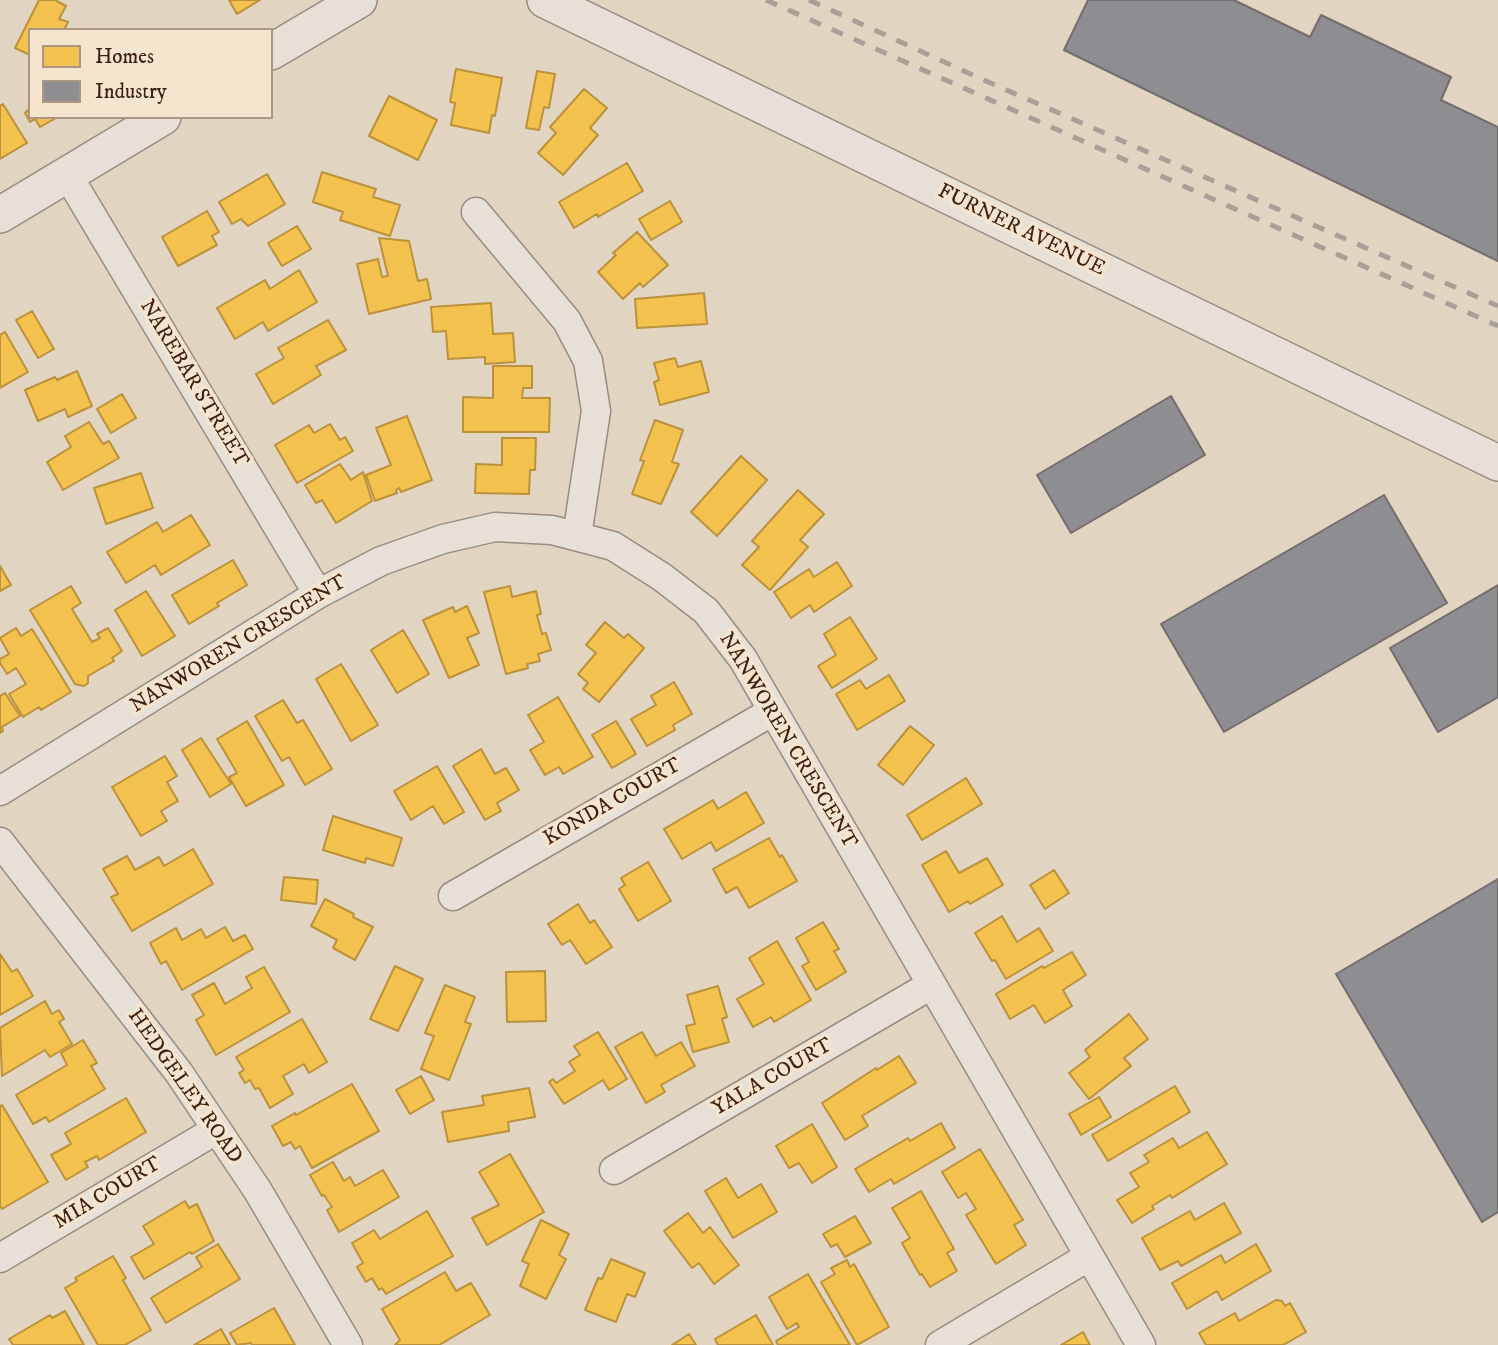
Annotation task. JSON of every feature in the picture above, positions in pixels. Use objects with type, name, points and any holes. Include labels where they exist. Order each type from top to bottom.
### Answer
[{"type":"street","points":[[273,51],[359,0]]},
{"type":"street","name":"FURNER AVENUE","points":[[545,0],[1498,463]]},
{"type":"street","points":[[0,215],[160,119]]},
{"type":"street","name":"NAREBAR STREET","points":[[67,174],[318,594]]},
{"type":"street","points":[[476,212],[567,321],[588,361],[596,411],[577,536]]},
{"type":"street","name":"NANWOREN CRESCENT","points":[[0,791],[318,594],[382,561],[443,539],[495,527],[552,530],[613,546],[662,577],[706,611],[743,659],[1141,1345]]},
{"type":"street","name":"KONDA COURT","points":[[453,895],[773,711]]},
{"type":"street","name":"HEDGELEY ROAD","points":[[0,842],[179,1073],[258,1191],[348,1345]]},
{"type":"street","name":"YALA COURT","points":[[614,1170],[931,985]]},
{"type":"street","name":"MIA COURT","points":[[0,1258],[216,1130]]},
{"type":"street","points":[[940,1345],[1088,1257]]},
{"type":"building: Homes","points":[[39,0],[55,0],[66,6],[59,19],[68,22],[65,28],[28,28],[28,54],[15,48]]},
{"type":"building: Homes","points":[[229,0],[260,0],[237,14]]},
{"type":"building: Homes","points":[[456,69],[502,78],[489,133],[451,125],[455,103],[450,102]]},
{"type":"building: Homes","points":[[537,71],[555,74],[549,108],[544,107],[539,130],[526,128]]},
{"type":"building: Homes","points":[[584,89],[607,108],[590,128],[598,135],[563,175],[538,153],[556,133],[550,127]]},
{"type":"building: Homes","points":[[389,96],[437,120],[418,160],[369,136]]},
{"type":"building: Homes","points":[[3,104],[27,143],[0,159],[0,106]]},
{"type":"building: Homes","points":[[35,119],[54,119],[40,127]]},
{"type":"building: Homes","points":[[627,163],[643,191],[574,228],[559,202]]},
{"type":"building: Homes","points":[[322,172],[376,189],[373,197],[400,205],[390,236],[340,220],[343,212],[313,202]]},
{"type":"building: Homes","points":[[267,174],[285,204],[248,226],[241,219],[232,224],[219,202]]},
{"type":"building: Homes","points":[[670,201],[682,222],[651,240],[639,219]]},
{"type":"building: Homes","points":[[207,211],[219,232],[212,236],[217,245],[178,266],[162,237]]},
{"type":"building: Homes","points":[[297,226],[311,249],[282,266],[268,243]]},
{"type":"building: Homes","points":[[637,232],[668,265],[643,287],[640,283],[623,299],[598,272],[616,255],[613,253]]},
{"type":"building: Homes","points":[[379,238],[409,241],[418,281],[427,279],[431,299],[369,314],[357,264],[378,259],[382,277],[388,276]]},
{"type":"building: Homes","points":[[299,270],[317,302],[268,331],[263,322],[235,339],[217,308],[265,280],[270,289]]},
{"type":"building: Homes","points":[[704,293],[707,324],[637,328],[635,299]]},
{"type":"building: Homes","points":[[491,303],[493,334],[513,333],[515,362],[485,364],[485,357],[448,359],[446,331],[433,332],[431,307]]},
{"type":"building: Homes","points":[[32,311],[54,349],[38,358],[16,320]]},
{"type":"building: Homes","points":[[328,320],[346,350],[316,366],[321,375],[273,404],[256,374],[284,358],[278,348]]},
{"type":"building: Homes","points":[[5,332],[28,372],[0,388],[0,335]]},
{"type":"building: Homes","points":[[675,358],[678,367],[701,361],[709,392],[660,405],[654,382],[659,380],[654,363]]},
{"type":"building: Homes","points":[[493,366],[532,366],[532,388],[523,388],[522,398],[550,398],[549,432],[463,432],[463,397],[493,398]]},
{"type":"building: Homes","points":[[77,371],[92,406],[68,417],[65,409],[38,421],[25,390]]},
{"type":"building: Homes","points":[[122,394],[136,418],[111,433],[97,409]]},
{"type":"building: Homes","points":[[407,416],[432,480],[401,492],[399,488],[397,493],[375,501],[366,475],[391,465],[376,428]]},
{"type":"building: Homes","points":[[655,420],[683,430],[672,462],[679,464],[661,504],[632,494],[644,461],[640,460]]},
{"type":"building: Homes","points":[[89,422],[103,444],[109,441],[119,458],[63,490],[47,462],[71,447],[65,436]]},
{"type":"building: Homes","points":[[330,424],[340,440],[345,437],[353,451],[297,483],[275,445],[309,425],[314,433]]},
{"type":"building: Homes","points":[[502,438],[536,438],[535,470],[530,470],[529,494],[475,493],[476,464],[502,465]]},
{"type":"building: Homes","points":[[741,456],[767,480],[717,536],[691,512]]},
{"type":"building: Homes","points":[[340,464],[351,480],[363,472],[372,501],[336,523],[322,500],[316,503],[305,485]]},
{"type":"building: Homes","points":[[141,473],[153,508],[106,524],[94,488]]},
{"type":"building: Homes","points":[[798,490],[824,514],[800,540],[808,547],[770,590],[742,565],[759,547],[752,541]]},
{"type":"building: Homes","points":[[191,515],[210,545],[161,575],[155,565],[126,583],[107,552],[157,522],[163,532]]},
{"type":"building: Homes","points":[[233,560],[247,585],[189,624],[172,595]]},
{"type":"building: Homes","points":[[837,562],[852,586],[814,612],[810,605],[791,618],[774,592],[809,569],[814,577]]},
{"type":"building: Homes","points":[[0,566],[11,585],[0,591]]},
{"type":"building: Homes","points":[[71,586],[81,603],[72,609],[92,642],[100,638],[97,634],[108,628],[122,651],[112,658],[114,661],[88,676],[88,683],[84,686],[75,684],[30,610]]},
{"type":"building: Homes","points":[[510,586],[512,597],[536,591],[541,614],[537,615],[542,634],[546,633],[551,650],[538,654],[540,661],[527,664],[528,668],[506,674],[484,592]]},
{"type":"building: Homes","points":[[146,591],[175,636],[142,656],[115,610]]},
{"type":"building: Homes","points":[[467,606],[479,633],[467,638],[479,665],[449,678],[423,620],[453,607],[455,612]]},
{"type":"building: Homes","points":[[850,617],[877,659],[832,688],[818,666],[836,655],[824,634]]},
{"type":"building: Homes","points":[[605,622],[624,638],[628,634],[644,648],[599,702],[583,689],[588,683],[578,674],[596,653],[586,645]]},
{"type":"building: Homes","points":[[16,628],[21,636],[32,629],[71,692],[41,710],[39,707],[23,717],[9,694],[26,684],[16,668],[7,674],[0,663],[0,659],[9,654],[0,638]]},
{"type":"building: Homes","points":[[403,630],[429,674],[397,693],[371,650]]},
{"type":"building: Homes","points":[[341,664],[378,725],[351,741],[316,679]]},
{"type":"building: Homes","points":[[889,675],[905,701],[857,730],[836,694],[860,680],[866,689]]},
{"type":"building: Homes","points":[[674,682],[692,714],[673,725],[675,730],[647,746],[631,719],[656,705],[651,696]]},
{"type":"building: Homes","points":[[5,693],[20,716],[2,727],[3,731],[0,733],[0,696]]},
{"type":"building: Homes","points":[[558,697],[593,757],[563,774],[559,767],[545,775],[530,750],[544,742],[528,715]]},
{"type":"building: Homes","points":[[283,700],[297,723],[303,720],[332,769],[305,785],[289,757],[282,761],[255,716]]},
{"type":"building: Homes","points":[[247,721],[284,785],[246,806],[229,777],[237,773],[217,739]]},
{"type":"building: Homes","points":[[616,721],[636,754],[612,768],[592,735]]},
{"type":"building: Homes","points":[[910,726],[934,745],[903,785],[878,765]]},
{"type":"building: Homes","points":[[201,738],[231,784],[210,797],[182,750]]},
{"type":"building: Homes","points":[[481,749],[495,774],[506,768],[519,790],[497,803],[501,811],[485,820],[453,766]]},
{"type":"building: Homes","points":[[165,756],[177,776],[167,782],[178,801],[161,811],[167,821],[141,836],[112,787]]},
{"type":"building: Homes","points":[[437,766],[464,812],[444,824],[433,806],[411,820],[394,791]]},
{"type":"building: Homes","points":[[966,778],[982,804],[922,840],[907,815]]},
{"type":"building: Homes","points":[[746,792],[764,823],[716,851],[711,842],[682,859],[664,829],[713,800],[718,809]]},
{"type":"building: Homes","points":[[333,816],[402,838],[393,866],[366,858],[365,863],[323,850]]},
{"type":"building: Homes","points":[[769,838],[797,881],[749,908],[737,887],[726,893],[713,869]]},
{"type":"building: Homes","points":[[193,849],[213,884],[132,931],[111,897],[118,894],[103,869],[127,856],[135,870],[159,857],[164,866]]},
{"type":"building: Homes","points":[[946,851],[959,873],[987,858],[1003,885],[970,904],[968,901],[949,912],[922,865]]},
{"type":"building: Homes","points":[[648,862],[671,901],[638,921],[619,889],[625,885],[621,878]]},
{"type":"building: Homes","points":[[1054,870],[1069,893],[1045,909],[1030,885]]},
{"type":"building: Homes","points":[[284,877],[318,880],[316,904],[281,900]]},
{"type":"building: Homes","points":[[325,899],[373,927],[355,960],[333,948],[337,940],[311,926]]},
{"type":"building: Homes","points":[[578,904],[590,923],[594,920],[612,947],[586,964],[570,940],[562,945],[548,924]]},
{"type":"building: Homes","points":[[1002,916],[1017,942],[1039,928],[1053,951],[1006,979],[975,933]]},
{"type":"building: Homes","points":[[823,922],[839,949],[834,951],[846,972],[816,990],[802,966],[809,962],[796,938]]},
{"type":"building: Homes","points":[[225,927],[233,941],[245,935],[253,949],[182,990],[166,961],[161,964],[150,943],[176,928],[182,940],[201,929],[206,938]]},
{"type":"building: Homes","points":[[777,941],[811,1000],[774,1022],[771,1017],[753,1027],[737,999],[764,984],[749,958]]},
{"type":"building: Homes","points":[[1072,952],[1086,975],[1063,990],[1072,1006],[1045,1023],[1034,1005],[1010,1019],[996,994],[1042,966],[1044,968]]},
{"type":"building: Homes","points":[[0,954],[12,972],[17,969],[33,996],[0,1015]]},
{"type":"building: Homes","points":[[395,966],[423,979],[398,1031],[370,1019]]},
{"type":"building: Homes","points":[[264,967],[290,1012],[216,1055],[196,1020],[204,1015],[192,995],[214,983],[225,1004],[252,988],[246,977]]},
{"type":"building: Homes","points":[[545,971],[546,1021],[507,1022],[506,972]]},
{"type":"building: Homes","points":[[445,985],[475,997],[465,1022],[471,1024],[449,1080],[421,1069],[434,1036],[425,1033]]},
{"type":"building: Homes","points":[[718,986],[727,1017],[722,1019],[729,1042],[693,1052],[686,1026],[695,1024],[687,995]]},
{"type":"building: Homes","points":[[45,1001],[52,1014],[59,1010],[64,1019],[59,1022],[72,1044],[50,1057],[45,1050],[2,1076],[0,1028]]},
{"type":"building: Homes","points":[[1129,1014],[1148,1039],[1124,1058],[1131,1066],[1089,1099],[1069,1073],[1090,1057],[1085,1050]]},
{"type":"building: Homes","points":[[302,1019],[327,1062],[309,1073],[304,1064],[283,1076],[293,1094],[270,1108],[259,1088],[255,1089],[250,1080],[245,1083],[239,1073],[244,1070],[236,1057]]},
{"type":"building: Homes","points":[[598,1032],[627,1079],[609,1090],[603,1080],[564,1104],[549,1082],[553,1079],[556,1083],[575,1071],[569,1062],[580,1055],[574,1046]]},
{"type":"building: Homes","points":[[642,1032],[656,1056],[681,1042],[695,1066],[661,1085],[665,1092],[646,1103],[615,1047]]},
{"type":"building: Homes","points":[[83,1040],[97,1063],[91,1066],[105,1089],[49,1122],[46,1117],[33,1124],[16,1095],[67,1065],[61,1053]]},
{"type":"building: Homes","points":[[899,1056],[916,1083],[862,1116],[868,1126],[845,1140],[822,1103]]},
{"type":"building: Homes","points":[[421,1076],[434,1100],[410,1114],[396,1090]]},
{"type":"building: Homes","points":[[352,1084],[379,1131],[312,1168],[300,1146],[295,1149],[291,1142],[283,1146],[272,1126]]},
{"type":"building: Homes","points":[[1175,1086],[1190,1112],[1108,1161],[1092,1135]]},
{"type":"building: Homes","points":[[529,1088],[535,1117],[508,1122],[509,1131],[448,1142],[442,1112],[484,1105],[482,1096]]},
{"type":"building: Homes","points":[[1099,1097],[1111,1117],[1081,1135],[1069,1114]]},
{"type":"building: Homes","points":[[126,1098],[146,1132],[99,1160],[97,1156],[85,1162],[88,1167],[66,1180],[51,1155],[71,1144],[65,1133]]},
{"type":"building: Homes","points":[[2,1105],[48,1182],[2,1209],[0,1106]]},
{"type":"building: Homes","points":[[941,1123],[955,1148],[894,1184],[891,1179],[869,1192],[855,1169],[908,1138],[910,1141]]},
{"type":"building: Homes","points":[[812,1124],[837,1167],[812,1183],[799,1163],[789,1168],[776,1146]]},
{"type":"building: Homes","points":[[1207,1132],[1227,1164],[1172,1198],[1170,1195],[1152,1206],[1154,1209],[1132,1223],[1117,1200],[1139,1187],[1130,1173],[1149,1162],[1144,1155],[1173,1138],[1179,1148]]},
{"type":"building: Homes","points":[[980,1149],[1023,1220],[1014,1225],[1026,1245],[996,1264],[966,1215],[976,1209],[966,1193],[958,1198],[942,1172]]},
{"type":"building: Homes","points":[[510,1154],[544,1212],[487,1245],[472,1218],[499,1205],[479,1172]]},
{"type":"building: Homes","points":[[333,1162],[344,1181],[350,1177],[355,1186],[383,1170],[399,1197],[339,1232],[327,1210],[332,1207],[310,1175]]},
{"type":"building: Homes","points":[[726,1178],[738,1198],[761,1184],[777,1212],[733,1238],[705,1191]]},
{"type":"building: Homes","points":[[921,1191],[954,1249],[947,1253],[957,1271],[930,1287],[902,1243],[910,1238],[892,1208]]},
{"type":"building: Homes","points":[[185,1201],[189,1208],[197,1204],[214,1241],[144,1279],[131,1257],[154,1244],[143,1226]]},
{"type":"building: Homes","points":[[1224,1203],[1241,1233],[1181,1266],[1178,1261],[1160,1270],[1142,1238],[1190,1211],[1195,1220]]},
{"type":"building: Homes","points":[[427,1211],[453,1256],[386,1294],[382,1288],[379,1290],[372,1278],[366,1282],[357,1267],[363,1263],[352,1243],[374,1230],[380,1239]]},
{"type":"building: Homes","points":[[688,1213],[703,1233],[710,1227],[739,1265],[714,1284],[699,1263],[692,1268],[664,1231]]},
{"type":"building: Homes","points":[[855,1216],[871,1243],[845,1257],[837,1244],[831,1247],[823,1234]]},
{"type":"building: Homes","points":[[541,1220],[569,1234],[559,1255],[566,1259],[546,1299],[520,1286],[529,1264],[522,1261]]},
{"type":"building: Homes","points":[[218,1244],[240,1279],[166,1323],[151,1298],[202,1267],[196,1257]]},
{"type":"building: Homes","points":[[1256,1244],[1271,1271],[1222,1300],[1217,1291],[1187,1309],[1172,1283],[1221,1255],[1225,1263]]},
{"type":"building: Homes","points":[[113,1256],[151,1330],[125,1345],[98,1345],[65,1288],[77,1281],[75,1278]]},
{"type":"building: Homes","points":[[611,1259],[645,1273],[635,1297],[627,1294],[616,1322],[585,1310],[598,1278],[602,1279]]},
{"type":"building: Homes","points":[[847,1260],[850,1267],[854,1264],[889,1327],[857,1345],[821,1282],[835,1274],[831,1268]]},
{"type":"building: Homes","points":[[445,1272],[456,1291],[471,1283],[490,1315],[439,1345],[395,1345],[400,1340],[382,1309]]},
{"type":"building: Homes","points":[[808,1274],[850,1345],[778,1345],[776,1341],[799,1327],[797,1323],[787,1329],[769,1297]]},
{"type":"building: Homes","points":[[1276,1300],[1282,1301],[1285,1306],[1290,1303],[1306,1332],[1283,1345],[1206,1345],[1199,1333],[1235,1313],[1239,1321]]},
{"type":"building: Homes","points":[[274,1308],[295,1345],[237,1345],[230,1333]]},
{"type":"building: Homes","points":[[65,1311],[84,1345],[13,1345],[9,1339],[50,1315],[52,1318]]},
{"type":"building: Homes","points":[[756,1315],[773,1345],[718,1345],[715,1339]]},
{"type":"building: Homes","points":[[221,1329],[230,1345],[194,1345]]},
{"type":"building: Homes","points":[[1083,1332],[1090,1345],[1061,1345]]},
{"type":"building: Homes","points":[[689,1334],[696,1345],[672,1345]]},
{"type":"building: Industry","points":[[1088,0],[1234,0],[1310,37],[1321,15],[1451,77],[1441,100],[1498,127],[1498,261],[1064,50]]},
{"type":"building: Industry","points":[[1171,396],[1205,455],[1071,533],[1037,475]]},
{"type":"building: Industry","points":[[1384,495],[1447,603],[1224,732],[1161,624]]},
{"type":"building: Industry","points":[[1498,585],[1498,697],[1438,732],[1390,648]]},
{"type":"building: Industry","points":[[1498,879],[1498,1212],[1482,1222],[1336,974]]},
{"type":"railway","points":[[766,0],[1498,326]]},
{"type":"railway","points":[[809,0],[986,81],[1498,306]]}]
